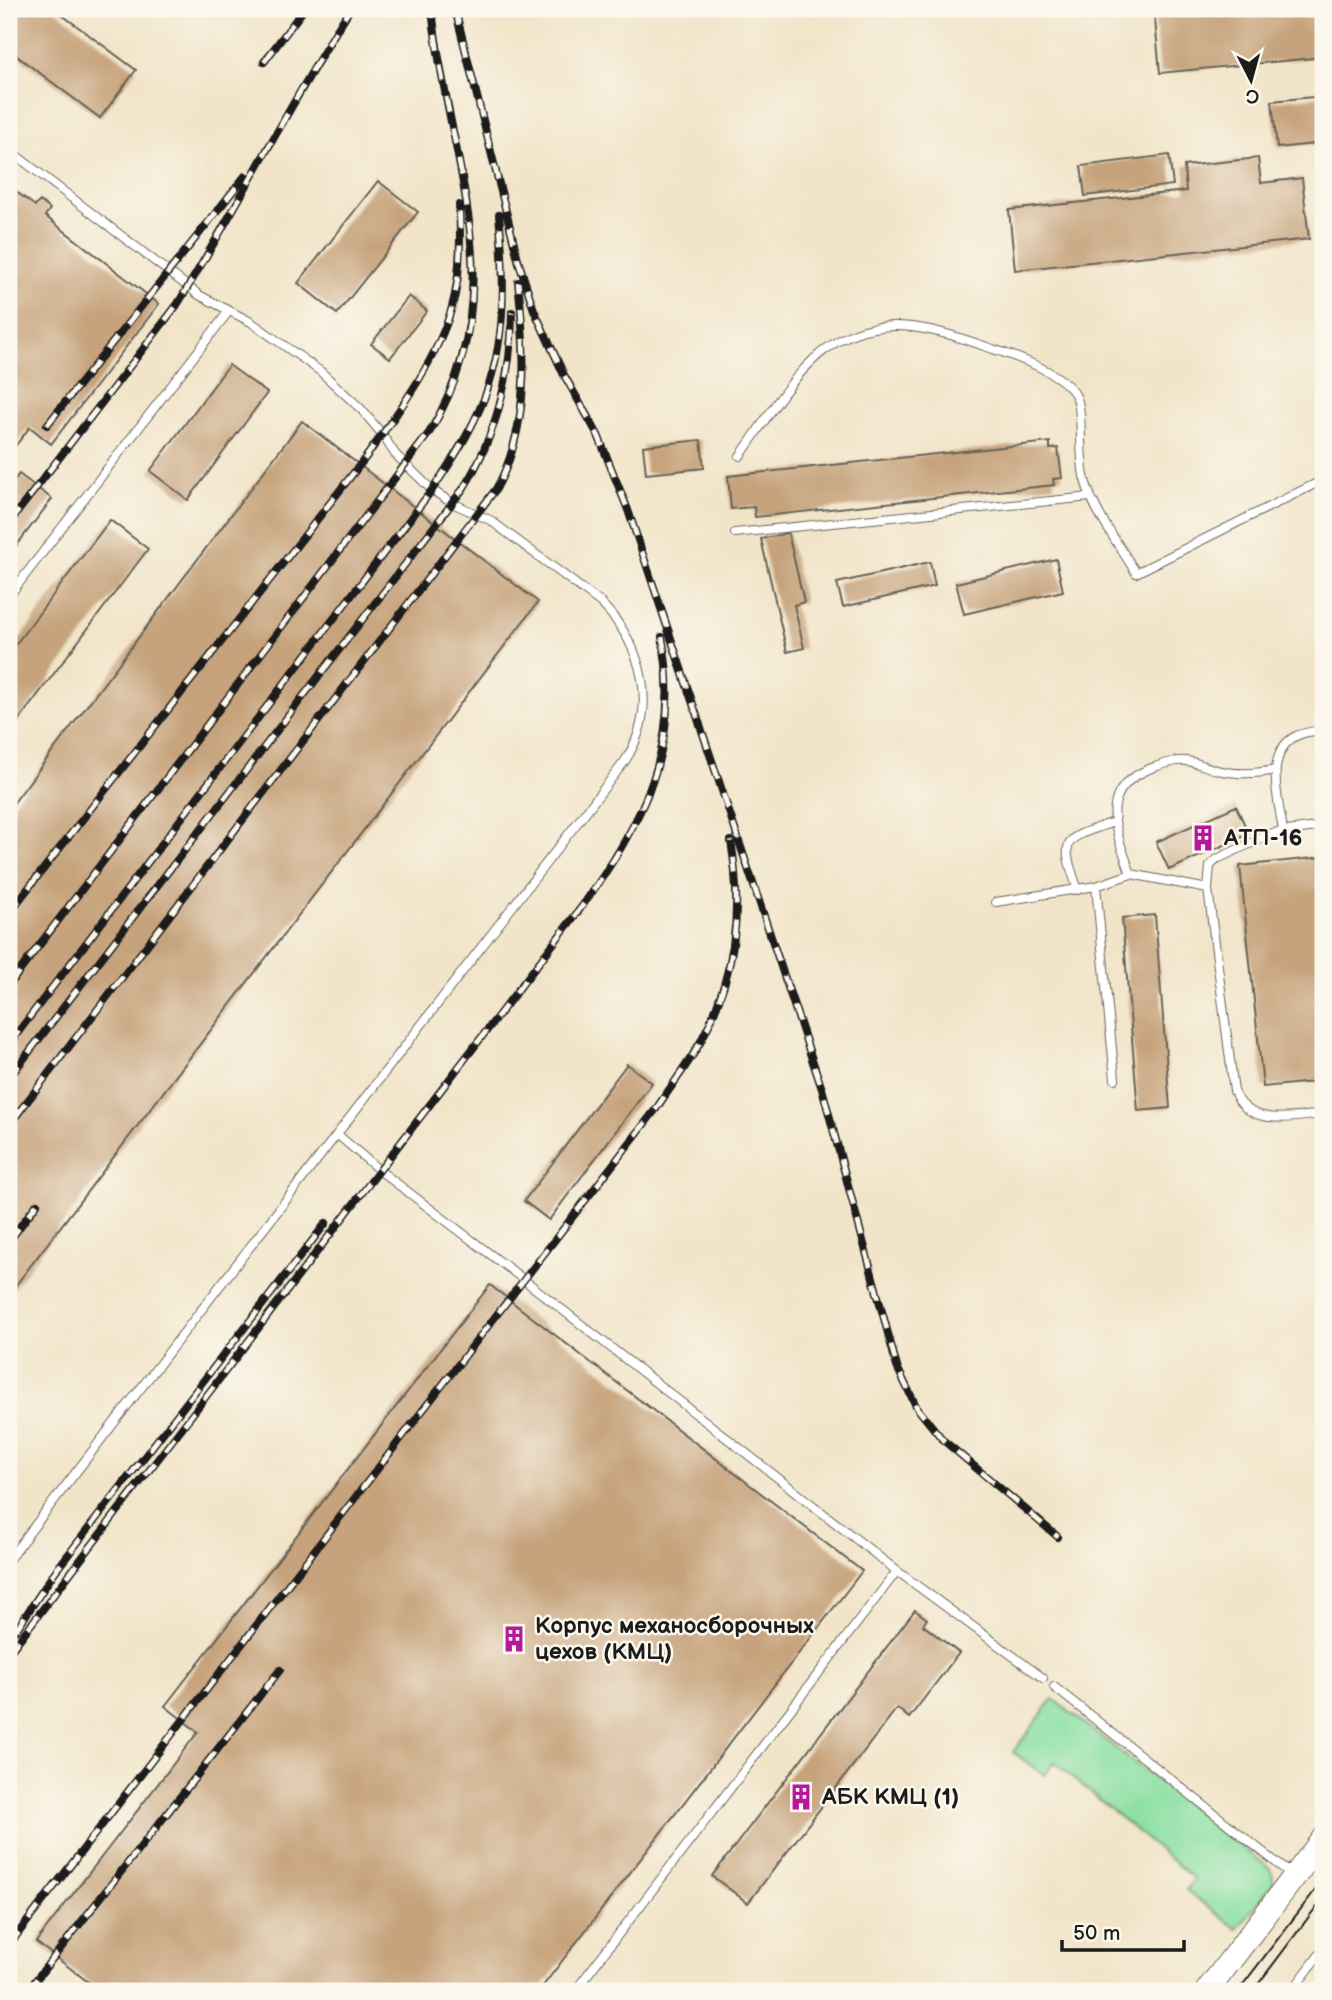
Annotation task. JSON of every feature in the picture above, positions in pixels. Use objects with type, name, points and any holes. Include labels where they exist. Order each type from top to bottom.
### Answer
[{"type":"main road","points":[[1207,1991],[1323,1839]]},
{"type":"lane","points":[[9,150],[199,295],[251,322],[320,371],[367,415],[395,454],[432,490],[452,503],[490,520],[601,603],[613,616],[632,649],[643,680],[644,700],[639,734],[625,761],[9,1559]]},
{"type":"lane","points":[[9,596],[229,311]]},
{"type":"lane","points":[[740,456],[792,384],[827,345],[864,329],[911,327],[1002,352],[1032,364],[1068,385],[1079,405],[1080,458],[1090,497],[1136,573],[1323,480]]},
{"type":"lane","points":[[735,533],[1090,497]]},
{"type":"lane","points":[[1283,830],[1275,769],[1279,756],[1291,740],[1323,730]]},
{"type":"lane","points":[[1131,874],[1114,822],[1114,806],[1128,782],[1139,773],[1164,764],[1185,761],[1240,774],[1255,774],[1275,769]]},
{"type":"lane","points":[[1078,890],[1066,857],[1069,842],[1076,836],[1114,822]]},
{"type":"lane","points":[[1323,825],[1283,830],[1217,859],[1210,866],[1208,889],[1237,1100],[1252,1114],[1266,1117],[1323,1114]]},
{"type":"lane","points":[[996,902],[1078,890],[1131,874],[1208,889]]},
{"type":"lane","points":[[1096,886],[1115,1079]]},
{"type":"lane","points":[[338,1135],[379,1170],[897,1571],[1043,1678]]},
{"type":"lane","points":[[575,1991],[897,1571]]},
{"type":"lane","points":[[1054,1687],[1294,1876]]},
{"type":"lane","points":[[1292,1991],[1323,1950]]},
{"type":"green space","points":[[1053,1699],[1270,1869],[1273,1884],[1237,1929],[1186,1890],[1194,1879],[1054,1762],[1044,1775],[1013,1752]]},
{"type":"building","points":[[17,9],[54,9],[136,70],[100,118],[9,50],[9,20]]},
{"type":"building","points":[[1154,9],[1323,9],[1323,57],[1160,73]]},
{"type":"building","points":[[1323,96],[1323,143],[1277,148],[1272,101]]},
{"type":"building","points":[[1169,155],[1173,185],[1085,196],[1081,166]]},
{"type":"building","points":[[1258,158],[1261,183],[1302,178],[1309,239],[1015,270],[1009,210],[1186,191],[1184,166]]},
{"type":"building","points":[[378,181],[418,212],[337,314],[298,283]]},
{"type":"building","points":[[9,186],[35,206],[40,201],[50,209],[45,216],[159,304],[51,444],[30,427],[9,454]]},
{"type":"building","points":[[409,296],[427,311],[390,358],[371,344]]},
{"type":"building","points":[[229,365],[267,393],[188,500],[150,471]]},
{"type":"building","points":[[302,421],[538,602],[9,1294],[9,809]]},
{"type":"building","points":[[701,440],[704,468],[646,474],[643,446]]},
{"type":"building","points":[[1050,442],[1050,449],[1058,448],[1062,478],[1053,479],[1054,485],[755,517],[754,507],[731,509],[728,476]]},
{"type":"building","points":[[19,474],[52,499],[9,555],[9,487]]},
{"type":"building","points":[[110,520],[148,549],[9,733],[9,653]]},
{"type":"building","points":[[788,533],[804,602],[794,605],[804,648],[787,652],[761,539]]},
{"type":"building","points":[[1056,559],[1063,591],[964,614],[956,583]]},
{"type":"building","points":[[930,562],[935,586],[843,607],[837,583]]},
{"type":"building","name":"АТП-16","points":[[1236,806],[1249,834],[1169,870],[1156,842]]},
{"type":"building","points":[[1323,857],[1323,1081],[1263,1087],[1240,866]]},
{"type":"building","points":[[1155,915],[1170,1108],[1138,1111],[1122,918]]},
{"type":"building","points":[[627,1064],[652,1083],[549,1220],[524,1201]]},
{"type":"building","name":"Корпус механосборочных цехов (КМЦ)","points":[[490,1285],[862,1571],[539,1991],[100,1991],[36,1942],[198,1732],[165,1706]]},
{"type":"building","name":"АБК КМЦ (1)","points":[[915,1610],[927,1619],[923,1625],[959,1653],[909,1718],[897,1708],[748,1903],[712,1876]]},
{"type":"tram line","points":[[1238,1991],[1323,1880]]},
{"type":"tram line","points":[[1253,1991],[1323,1898]]},
{"type":"railway","points":[[264,62],[304,9]]},
{"type":"railway","points":[[9,523],[177,305],[350,9]]},
{"type":"railway","points":[[9,985],[429,433],[455,380],[469,327],[473,275],[461,171],[432,9]]},
{"type":"railway","points":[[455,9],[519,263],[534,310],[564,375],[598,435],[628,510],[823,1092],[897,1367],[917,1408],[943,1440],[1058,1537]]},
{"type":"railway","points":[[47,425],[245,176]]},
{"type":"railway","points":[[9,913],[366,457],[415,385],[445,327],[455,295],[460,256],[459,205]]},
{"type":"railway","points":[[9,1044],[432,490],[459,448],[485,397],[498,346],[503,294],[499,215]]},
{"type":"railway","points":[[16,1116],[496,489],[515,440],[523,388],[523,334],[518,282]]},
{"type":"railway","points":[[9,1078],[463,489],[485,448],[500,404],[509,358],[512,312]]},
{"type":"railway","points":[[9,1653],[580,909],[622,846],[639,814],[662,749],[667,714],[667,676],[662,637]]},
{"type":"railway","points":[[9,1945],[656,1109],[691,1059],[713,1017],[729,968],[736,918],[735,867],[731,841]]},
{"type":"railway","points":[[9,1241],[37,1204]]},
{"type":"railway","points":[[16,1630],[54,1573],[326,1223]]},
{"type":"railway","points":[[27,1991],[280,1670]]},
{"type":"place","name":"АТП-16","points":[[1203,838]]},
{"type":"place","name":"Корпус механосборочных цехов (КМЦ)","points":[[514,1639]]},
{"type":"place","name":"АБК КМЦ (1)","points":[[801,1797]]}]
